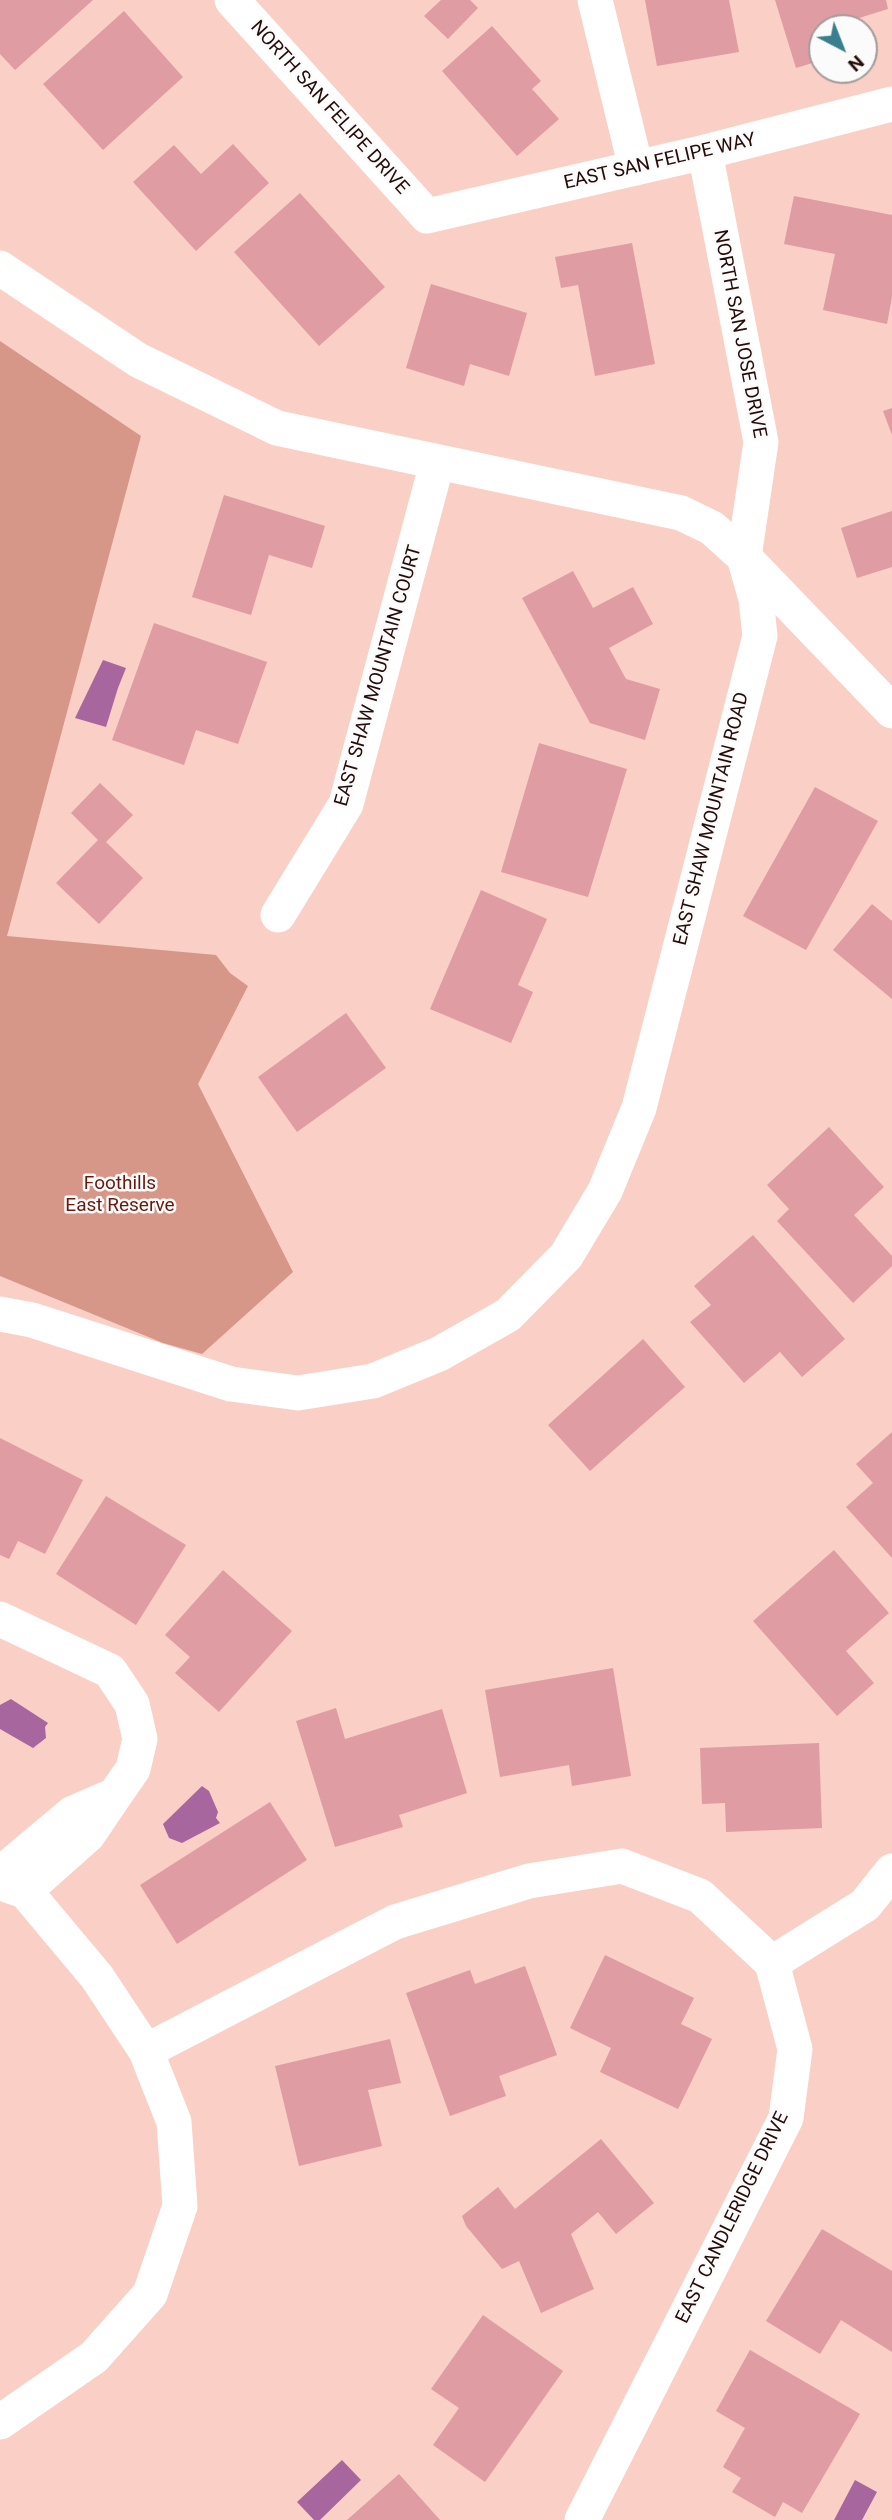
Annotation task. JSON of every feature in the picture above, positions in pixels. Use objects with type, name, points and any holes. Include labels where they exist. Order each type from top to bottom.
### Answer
[{"type":"street","name":"NORTH SAN FELIPE DRIVE","points":[[232,0],[427,216]]},
{"type":"street","points":[[595,0],[636,168]]},
{"type":"street","name":"EAST SAN FELIPE WAY","points":[[427,216],[705,152],[892,104]]},
{"type":"street","name":"NORTH SAN JOSE DRIVE","points":[[705,152],[761,442],[744,557]]},
{"type":"street","points":[[0,268],[138,360],[277,428],[681,513],[712,527],[892,711]]},
{"type":"street","name":"EAST SHAW MOUNTAIN COURT","points":[[278,915],[346,804],[437,463]]},
{"type":"street","name":"EAST SHAW MOUNTAIN ROAD","points":[[0,1314],[32,1320],[231,1384],[298,1393],[373,1381],[439,1354],[508,1315],[566,1256],[605,1191],[639,1108],[760,636],[756,599],[744,557]]},
{"type":"street","points":[[0,1619],[110,1671],[132,1704],[140,1739],[133,1769],[88,1835],[8,1883],[97,1977],[146,2050],[174,2122],[180,2206],[150,2294],[94,2357],[0,2422]]},
{"type":"street","points":[[146,2050],[396,1922],[529,1881],[622,1866],[700,1896],[772,1963],[865,1905],[892,1871]]},
{"type":"street","name":"EAST CANDLERIDGE DRIVE","points":[[582,2520],[786,2118],[795,2049],[772,1963]]},
{"type":"green space","name":"Foothills East Reserve","points":[[0,341],[141,436],[7,936],[216,955],[230,973],[248,986],[198,1084],[293,1272],[202,1354],[163,1343],[0,1276]]},
{"type":"shaded area","points":[[103,660],[126,668],[106,727],[75,718]]},
{"type":"shaded area","points":[[11,1699],[48,1723],[45,1727],[46,1738],[33,1748],[0,1729],[0,1705]]},
{"type":"shaded area","points":[[202,1786],[209,1791],[218,1812],[216,1818],[220,1823],[182,1843],[169,1838],[163,1824]]},
{"type":"shaded area","points":[[342,2460],[361,2480],[320,2520],[314,2520],[297,2502]]},
{"type":"shaded area","points":[[855,2480],[877,2492],[862,2520],[834,2520]]},
{"type":"building","points":[[0,0],[93,0],[15,70],[0,54]]},
{"type":"building","points":[[441,0],[470,0],[478,8],[448,39],[424,16]]},
{"type":"building","points":[[645,0],[729,0],[739,52],[657,66]]},
{"type":"building","points":[[775,0],[886,0],[888,9],[872,14],[808,14],[808,64],[796,68]]},
{"type":"building","points":[[124,11],[183,77],[103,150],[43,84]]},
{"type":"building","points":[[492,26],[541,81],[532,89],[559,119],[517,156],[442,71]]},
{"type":"building","points":[[233,144],[269,183],[196,251],[133,182],[174,145],[201,174]]},
{"type":"building","points":[[300,193],[385,287],[319,346],[234,252]]},
{"type":"building","points":[[794,196],[892,215],[892,297],[887,324],[823,310],[835,254],[784,244]]},
{"type":"building","points":[[632,243],[655,364],[595,376],[578,285],[561,288],[555,257]]},
{"type":"building","points":[[431,284],[527,313],[509,376],[470,364],[464,386],[406,368]]},
{"type":"building","points":[[892,408],[892,435],[883,411]]},
{"type":"building","points":[[224,495],[325,526],[312,568],[269,555],[251,615],[192,597]]},
{"type":"building","points":[[892,511],[892,567],[857,578],[841,528]]},
{"type":"building","points":[[573,571],[593,608],[633,587],[653,624],[609,648],[626,679],[660,689],[645,740],[590,723],[522,598]]},
{"type":"building","points":[[154,623],[267,662],[238,744],[196,730],[184,765],[112,740]]},
{"type":"building","points":[[539,743],[627,769],[588,897],[501,872]]},
{"type":"building","points":[[100,783],[133,815],[106,842],[143,878],[99,924],[56,883],[98,840],[71,813]]},
{"type":"building","points":[[815,787],[878,821],[806,950],[743,916]]},
{"type":"building","points":[[481,890],[547,919],[518,985],[533,992],[511,1043],[430,1009]]},
{"type":"building","points":[[872,904],[892,921],[892,999],[833,950]]},
{"type":"building","points":[[346,1013],[386,1068],[297,1132],[258,1077]]},
{"type":"building","points":[[829,1127],[884,1187],[854,1215],[892,1256],[892,1266],[853,1303],[777,1221],[789,1209],[767,1185]]},
{"type":"building","points":[[753,1235],[845,1339],[802,1377],[780,1352],[744,1383],[690,1322],[711,1305],[694,1286]]},
{"type":"building","points":[[643,1339],[685,1387],[590,1471],[548,1425]]},
{"type":"building","points":[[892,1432],[892,1558],[846,1507],[873,1483],[856,1464]]},
{"type":"building","points":[[0,1438],[83,1480],[45,1554],[18,1541],[9,1559],[0,1555]]},
{"type":"building","points":[[106,1496],[186,1545],[136,1625],[56,1574]]},
{"type":"building","points":[[834,1550],[889,1613],[846,1651],[874,1683],[837,1716],[753,1621]]},
{"type":"building","points":[[223,1570],[292,1631],[219,1712],[175,1673],[190,1657],[165,1635]]},
{"type":"building","points":[[613,1668],[631,1776],[572,1786],[569,1765],[500,1777],[485,1690]]},
{"type":"building","points":[[336,1708],[345,1739],[442,1709],[467,1793],[399,1815],[403,1827],[335,1847],[296,1721]]},
{"type":"building","points":[[819,1743],[822,1828],[726,1832],[725,1803],[702,1804],[700,1748]]},
{"type":"building","points":[[270,1802],[307,1860],[177,1944],[140,1885]]},
{"type":"building","points":[[605,1955],[694,1998],[681,2024],[712,2039],[678,2109],[600,2072],[611,2048],[570,2028]]},
{"type":"building","points":[[525,1966],[557,2055],[499,2076],[506,2096],[450,2116],[406,1993],[470,1970],[475,1984]]},
{"type":"building","points":[[390,2039],[401,2083],[368,2090],[382,2146],[299,2166],[275,2066]]},
{"type":"building","points":[[601,2139],[654,2203],[616,2234],[598,2212],[571,2234],[594,2289],[541,2313],[519,2261],[502,2269],[466,2226],[462,2216],[498,2187],[515,2209]]},
{"type":"building","points":[[822,2229],[892,2271],[892,2352],[841,2320],[820,2354],[766,2321]]},
{"type":"building","points":[[483,2315],[563,2371],[485,2482],[433,2445],[459,2408],[431,2389]]},
{"type":"building","points":[[750,2350],[860,2414],[802,2513],[783,2502],[775,2517],[732,2492],[741,2478],[723,2467],[745,2428],[716,2411]]},
{"type":"building","points":[[399,2474],[440,2520],[347,2520]]}]
